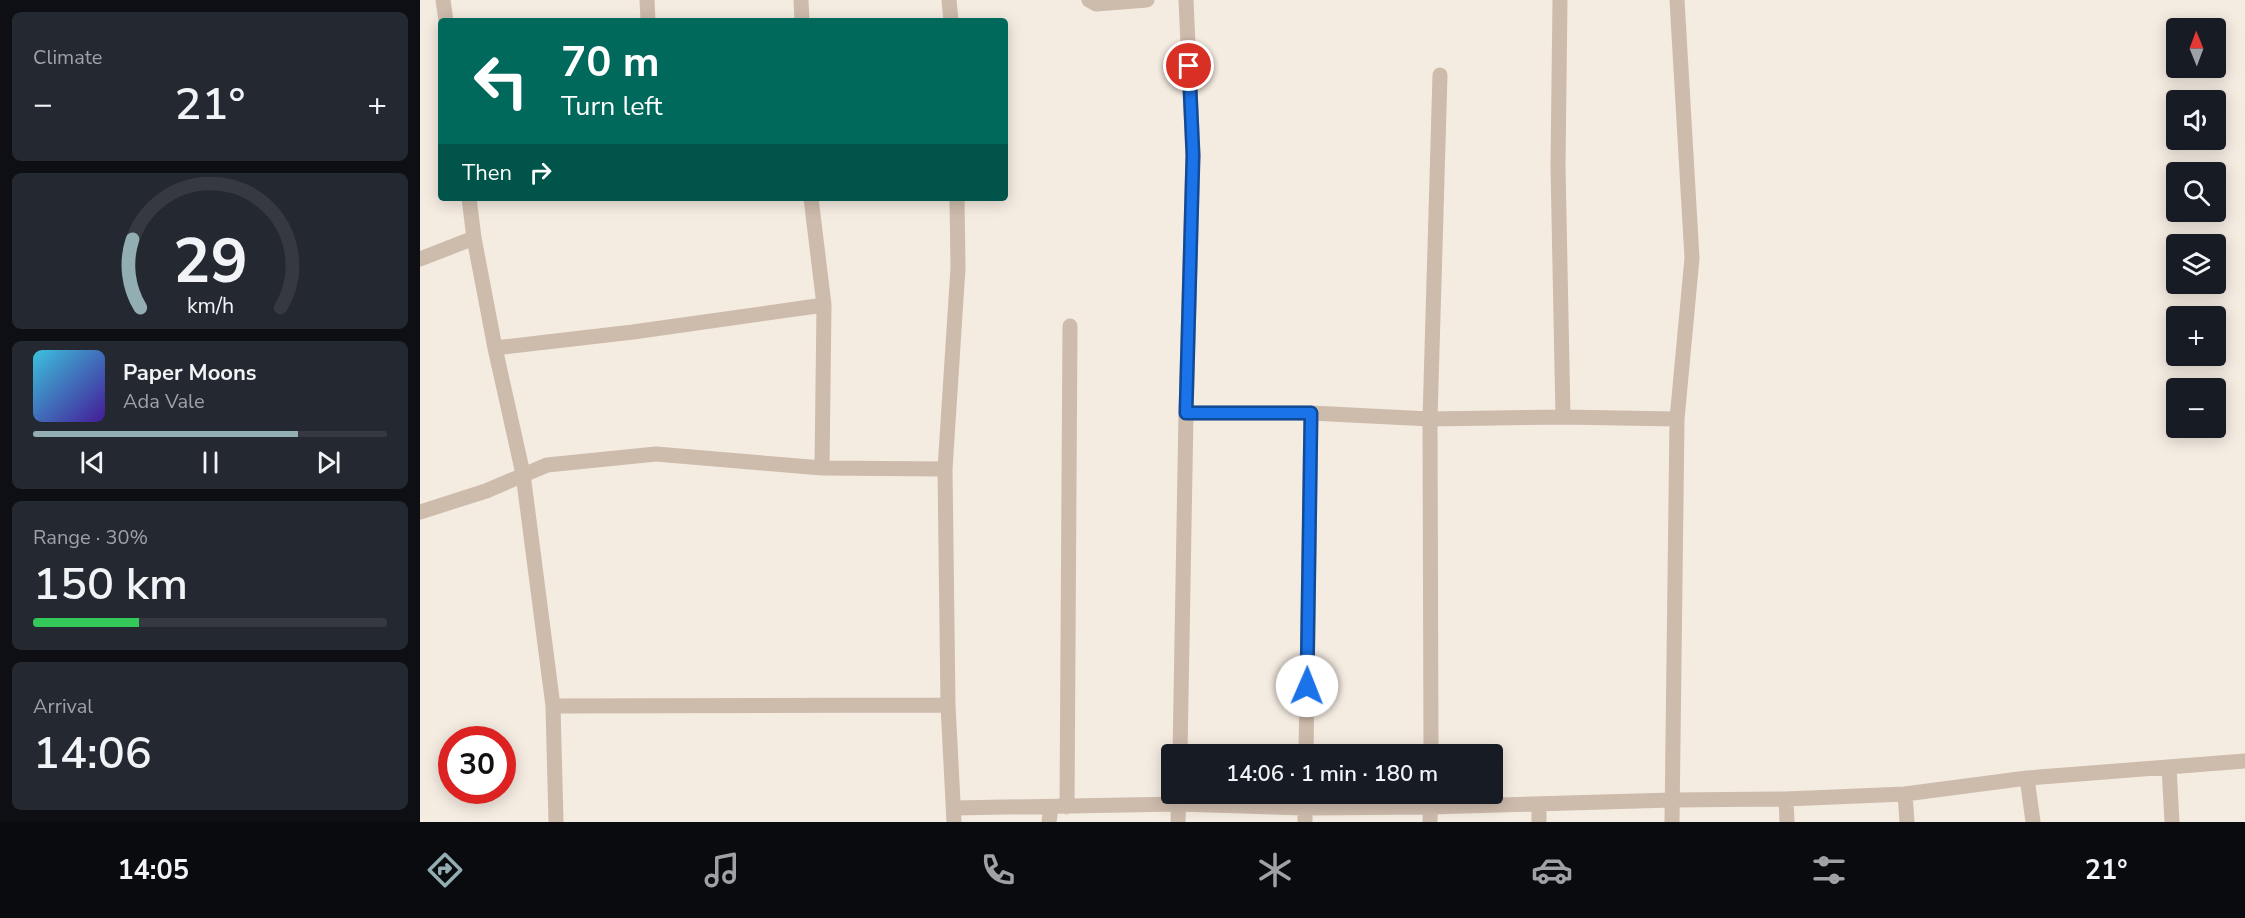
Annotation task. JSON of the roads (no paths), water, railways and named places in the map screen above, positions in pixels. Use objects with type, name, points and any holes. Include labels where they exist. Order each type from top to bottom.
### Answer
[{"type":"street","points":[[443,0],[446,18]]},
{"type":"street","points":[[647,0],[648,18]]},
{"type":"street","points":[[801,0],[802,18]]},
{"type":"street","points":[[949,0],[951,18]]},
{"type":"street","points":[[1089,0],[1096,4],[1148,0]]},
{"type":"street","points":[[1180,744],[1193,155],[1186,0]]},
{"type":"street","points":[[1560,0],[1558,166],[1563,417]]},
{"type":"street","points":[[1672,822],[1677,419],[1692,258],[1677,0]]},
{"type":"street","points":[[1431,744],[1430,419],[1440,75]]},
{"type":"street","points":[[469,201],[495,348],[523,474],[553,706],[556,822]]},
{"type":"street","points":[[811,201],[824,305],[822,468]]},
{"type":"street","points":[[957,201],[957,268],[945,469],[948,705],[954,815],[1050,814],[1067,807],[1161,800]]},
{"type":"street","points":[[420,259],[474,238]]},
{"type":"street","points":[[495,348],[633,332],[824,305]]},
{"type":"street","points":[[1067,807],[1070,326]]},
{"type":"street","points":[[1186,413],[1311,413],[1430,419],[1563,417],[1677,419]]},
{"type":"street","points":[[1306,744],[1311,413]]},
{"type":"street","points":[[420,512],[486,491],[547,465],[656,454],[822,468],[945,469]]},
{"type":"street","points":[[553,706],[948,705]]},
{"type":"street","points":[[1249,804],[1305,808],[1430,808],[1905,794],[2027,778],[2245,761]]},
{"type":"street","points":[[2169,767],[2172,822]]},
{"type":"street","points":[[2027,778],[2033,822]]},
{"type":"street","points":[[1905,794],[1908,822]]},
{"type":"street","points":[[1786,799],[1787,822]]},
{"type":"street","points":[[1178,822],[1179,804]]},
{"type":"street","points":[[1539,804],[1539,822]]}]
